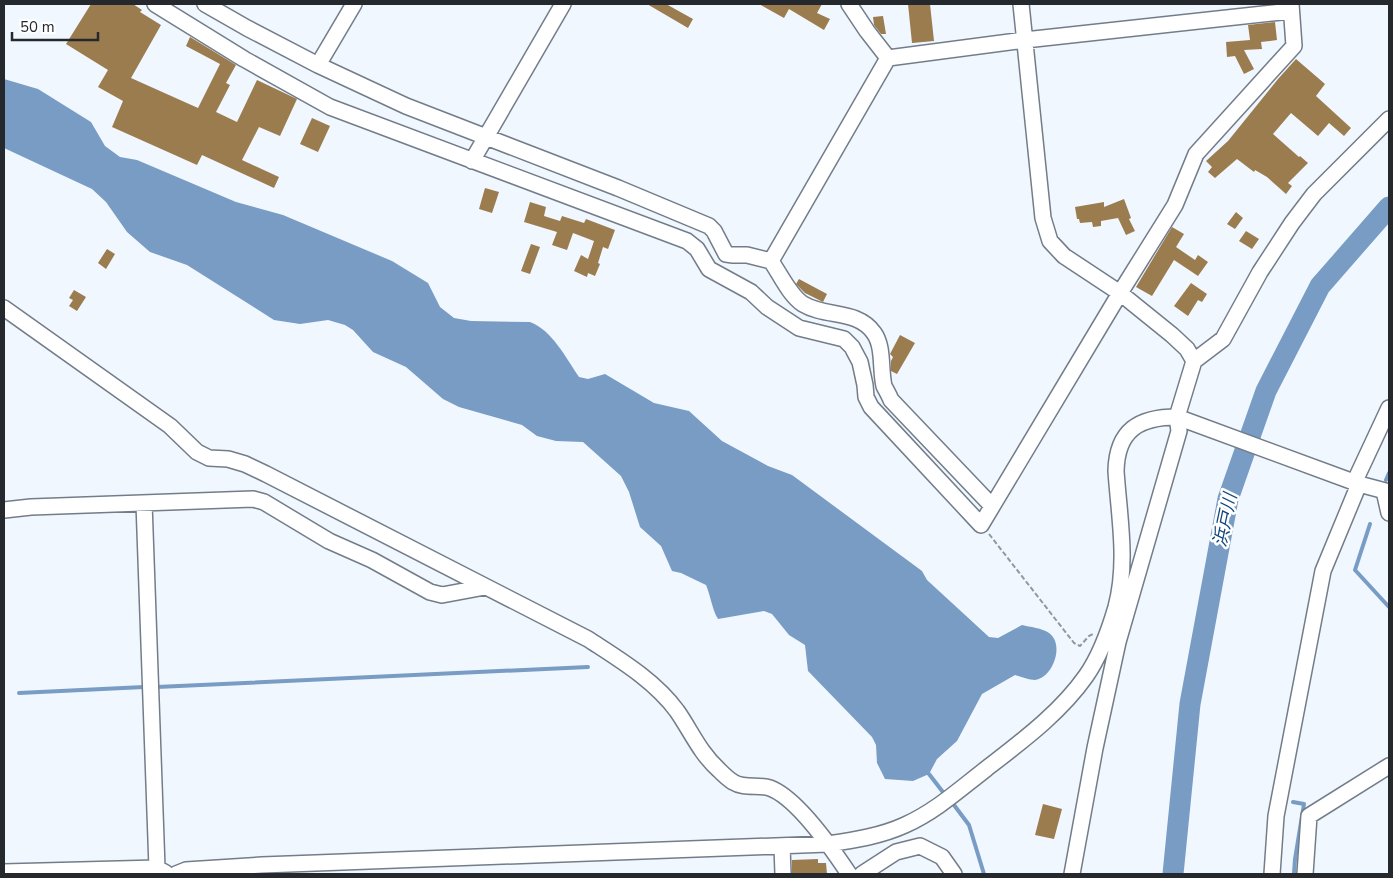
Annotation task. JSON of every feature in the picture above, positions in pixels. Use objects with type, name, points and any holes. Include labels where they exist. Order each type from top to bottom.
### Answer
[{"type":"street","points":[[155,4],[244,59],[330,107],[686,241],[697,249],[708,269],[754,295],[767,307],[800,328],[844,339],[852,347],[860,362],[866,397],[871,408],[981,525],[1175,205],[1196,154],[1294,46],[1291,7],[888,58]]},
{"type":"street","points":[[205,4],[318,65],[406,106],[618,188],[709,226],[714,231],[726,254],[747,255],[771,261],[792,293],[803,304],[816,310],[859,319],[869,327],[875,334],[879,345],[884,386],[891,400],[992,506]]},
{"type":"street","points":[[318,65],[354,4]]},
{"type":"street","points":[[472,161],[563,4]]},
{"type":"street","points":[[849,4],[888,58]]},
{"type":"street","points":[[1021,4],[1043,218],[1050,241],[1064,256],[1120,293],[1198,358]]},
{"type":"street","points":[[771,261],[888,58]]},
{"type":"street","points":[[1072,874],[1095,748],[1118,642],[1179,431],[1177,417],[1198,358],[1223,339],[1260,272],[1298,216],[1320,189],[1389,119]]},
{"type":"street","points":[[4,308],[170,426],[197,452],[210,458],[245,464],[588,639],[630,667],[656,688],[676,711],[699,748],[722,773],[734,783],[769,787],[786,796],[828,844],[849,874]]},
{"type":"street","points":[[1272,874],[1276,816],[1323,571],[1389,408]]},
{"type":"street","points":[[176,874],[186,870],[244,866],[828,844],[876,836],[935,809],[969,783],[1029,735],[1068,698],[1093,665],[1107,634],[1116,606],[1121,572],[1122,538],[1116,471],[1118,448],[1131,430],[1143,423],[1158,418],[1177,417],[1357,484],[1387,492],[1389,513]]},
{"type":"street","points":[[4,510],[31,507],[253,499],[264,502],[329,541],[372,560],[430,592],[442,596],[485,588]]},
{"type":"street","points":[[4,872],[162,871],[144,503]]},
{"type":"street","points":[[1305,874],[1309,816],[1389,766]]},
{"type":"street","points":[[782,846],[783,874]]},
{"type":"street","points":[[862,874],[896,852],[920,846],[942,857],[954,874]]},
{"type":"path","points":[[981,525],[1074,643],[1080,646],[1089,636],[1099,632],[1107,634]]},
{"type":"water","points":[[4,79],[38,89],[91,122],[105,146],[120,157],[137,160],[236,202],[283,215],[392,261],[428,283],[440,307],[454,318],[471,321],[530,322],[538,326],[558,345],[579,377],[588,379],[605,374],[654,403],[689,411],[722,441],[768,466],[792,475],[922,571],[927,580],[989,637],[998,638],[1022,625],[1046,631],[1054,638],[1056,645],[1055,660],[1052,667],[1041,678],[1033,680],[1015,675],[982,694],[957,741],[937,759],[929,774],[913,781],[885,779],[877,763],[876,745],[872,737],[808,671],[805,645],[789,635],[772,614],[764,611],[718,619],[706,585],[681,573],[672,571],[661,546],[640,527],[629,492],[621,476],[583,442],[556,441],[537,436],[522,425],[459,407],[443,399],[406,367],[373,352],[353,330],[345,325],[328,320],[300,324],[274,320],[187,265],[150,252],[127,232],[106,202],[92,189],[4,148]]},
{"type":"building","points":[[91,4],[133,4],[142,10],[140,12],[161,25],[131,78],[198,108],[220,64],[186,46],[190,37],[236,65],[226,83],[230,85],[216,112],[237,122],[257,80],[297,99],[280,136],[259,127],[242,160],[279,177],[274,188],[202,155],[197,165],[112,127],[123,101],[98,87],[108,70],[66,44]]},
{"type":"building","points":[[647,4],[666,4],[693,19],[688,28]]},
{"type":"building","points":[[759,4],[822,4],[817,13],[830,19],[824,30],[789,9],[784,18]]},
{"type":"building","points":[[908,4],[930,4],[934,41],[912,43]]},
{"type":"building","points":[[883,16],[886,34],[881,34],[874,25],[873,17]]},
{"type":"building","points":[[1275,22],[1277,40],[1261,42],[1262,49],[1244,50],[1254,69],[1244,74],[1235,56],[1227,57],[1226,42],[1250,40],[1248,25]]},
{"type":"building","points":[[1296,59],[1325,84],[1316,96],[1351,128],[1344,136],[1329,123],[1318,136],[1291,113],[1273,134],[1308,163],[1288,183],[1292,186],[1286,194],[1267,177],[1255,170],[1254,172],[1237,159],[1215,178],[1208,172],[1212,167],[1206,161],[1228,141]]},
{"type":"building","points":[[312,118],[330,126],[318,152],[300,144]]},
{"type":"building","points":[[485,188],[499,192],[492,213],[479,209]]},
{"type":"building","points":[[1124,199],[1131,218],[1129,219],[1135,231],[1126,235],[1118,218],[1101,221],[1101,226],[1093,227],[1092,222],[1080,223],[1079,219],[1077,219],[1075,207],[1104,202],[1104,207]]},
{"type":"building","points":[[530,202],[546,207],[544,216],[560,221],[562,216],[584,223],[586,219],[615,230],[608,249],[603,247],[598,263],[600,264],[595,276],[588,273],[587,277],[574,271],[581,255],[588,259],[594,241],[573,233],[567,250],[552,245],[557,232],[524,222]]},
{"type":"building","points":[[1236,212],[1243,218],[1235,229],[1227,224]]},
{"type":"building","points":[[1172,227],[1184,234],[1176,247],[1195,260],[1198,255],[1208,262],[1198,276],[1174,260],[1152,296],[1136,287]]},
{"type":"building","points":[[1246,231],[1259,239],[1252,249],[1239,241]]},
{"type":"building","points":[[531,244],[540,247],[530,274],[521,271]]},
{"type":"building","points":[[107,249],[115,254],[106,269],[98,263]]},
{"type":"building","points":[[799,279],[827,294],[823,302],[805,293],[796,284]]},
{"type":"building","points":[[1191,283],[1207,294],[1202,302],[1198,300],[1188,316],[1174,306]]},
{"type":"building","points":[[74,290],[86,297],[77,311],[69,306],[73,300],[69,298]]},
{"type":"building","points":[[900,335],[915,343],[897,374],[891,371],[893,357],[890,354]]},
{"type":"building","points":[[1043,804],[1062,809],[1054,839],[1035,835]]},
{"type":"building","points":[[818,859],[818,863],[826,863],[827,874],[792,874],[792,860]]},
{"type":"waterway","name":"浜戸川","points":[[1173,874],[1190,704],[1228,499],[1266,391],[1320,286],[1389,207]]},
{"type":"waterway","points":[[1386,480],[1389,473]]},
{"type":"waterway","points":[[1370,524],[1355,570],[1389,607]]},
{"type":"waterway","points":[[157,687],[588,667]]},
{"type":"waterway","points":[[19,693],[144,687]]},
{"type":"waterway","points":[[929,774],[946,796]]},
{"type":"waterway","points":[[951,801],[969,825],[984,874]]},
{"type":"waterway","points":[[1293,802],[1304,804],[1294,874]]}]
